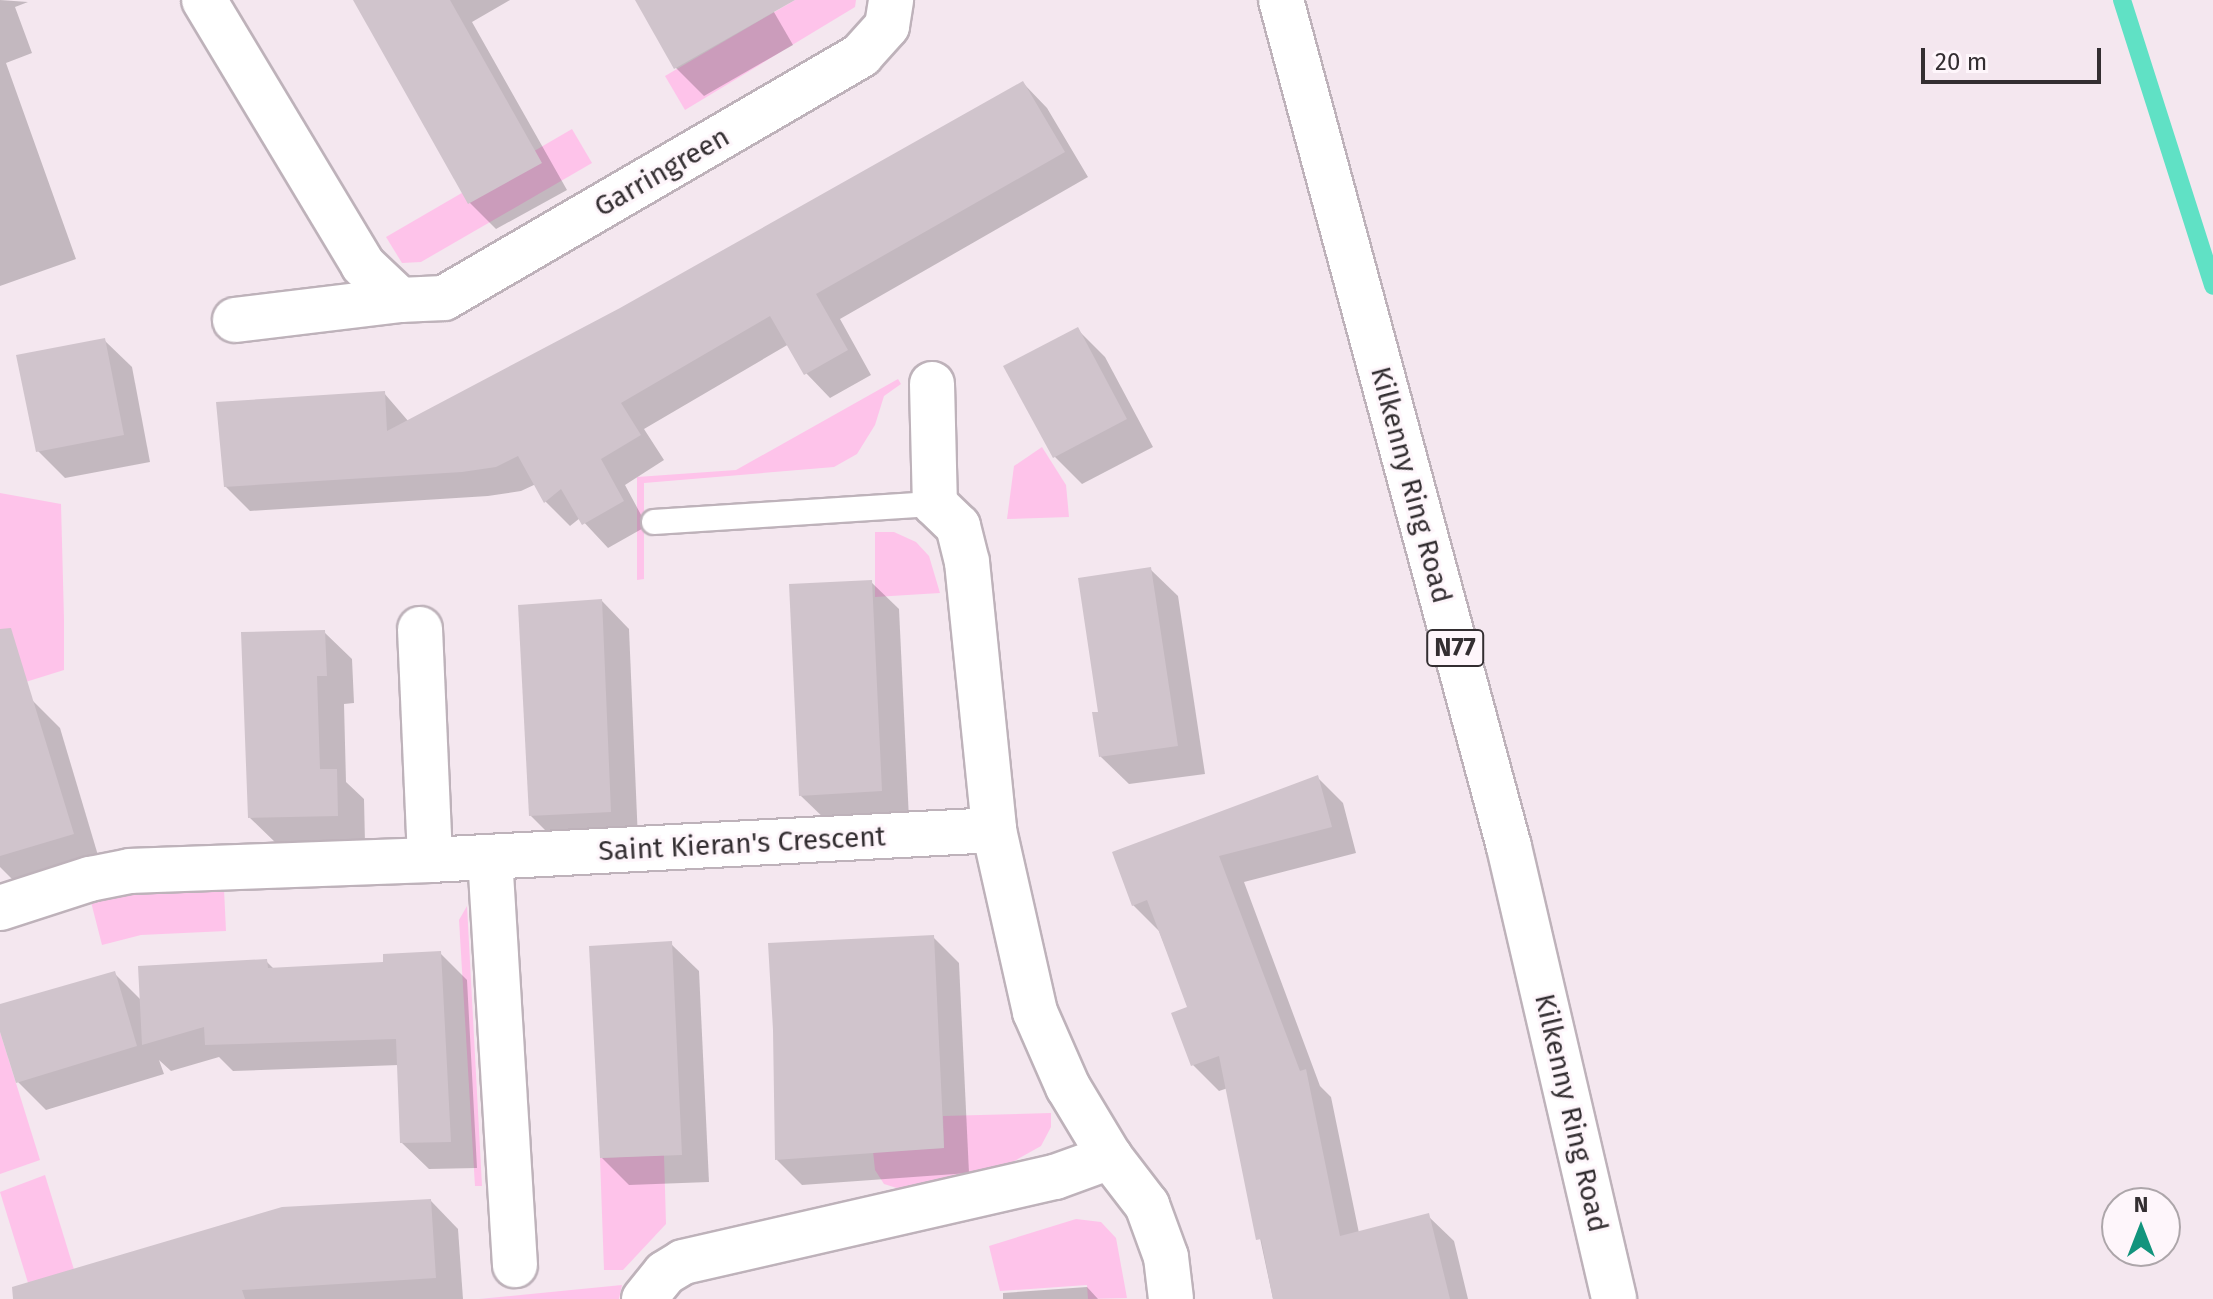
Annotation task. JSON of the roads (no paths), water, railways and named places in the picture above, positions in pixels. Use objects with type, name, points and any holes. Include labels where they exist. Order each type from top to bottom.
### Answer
[{"type":"street","points":[[204,0],[363,265],[400,300]]},
{"type":"street","name":"Garringreen","points":[[235,320],[400,300],[444,298],[861,55],[887,26],[891,0]]},
{"type":"street","name":"Kilkenny Ring Road","points":[[1281,0],[1509,847],[1614,1299]]},
{"type":"street","points":[[932,384],[935,504],[958,526],[967,562],[994,830],[1035,1012],[1068,1087],[1110,1157],[1147,1205],[1166,1257],[1171,1299]]},
{"type":"street","points":[[420,629],[430,860]]},
{"type":"street","name":"Saint Kieran's Crescent","points":[[0,908],[90,879],[130,871],[430,860],[994,830]]},
{"type":"street","points":[[490,857],[515,1265]]},
{"type":"street","points":[[644,1299],[665,1273],[683,1262],[1055,1177],[1110,1157]]},
{"type":"lane","points":[[654,522],[935,504]]},
{"type":"waterway","points":[[2122,0],[2213,286]]}]
